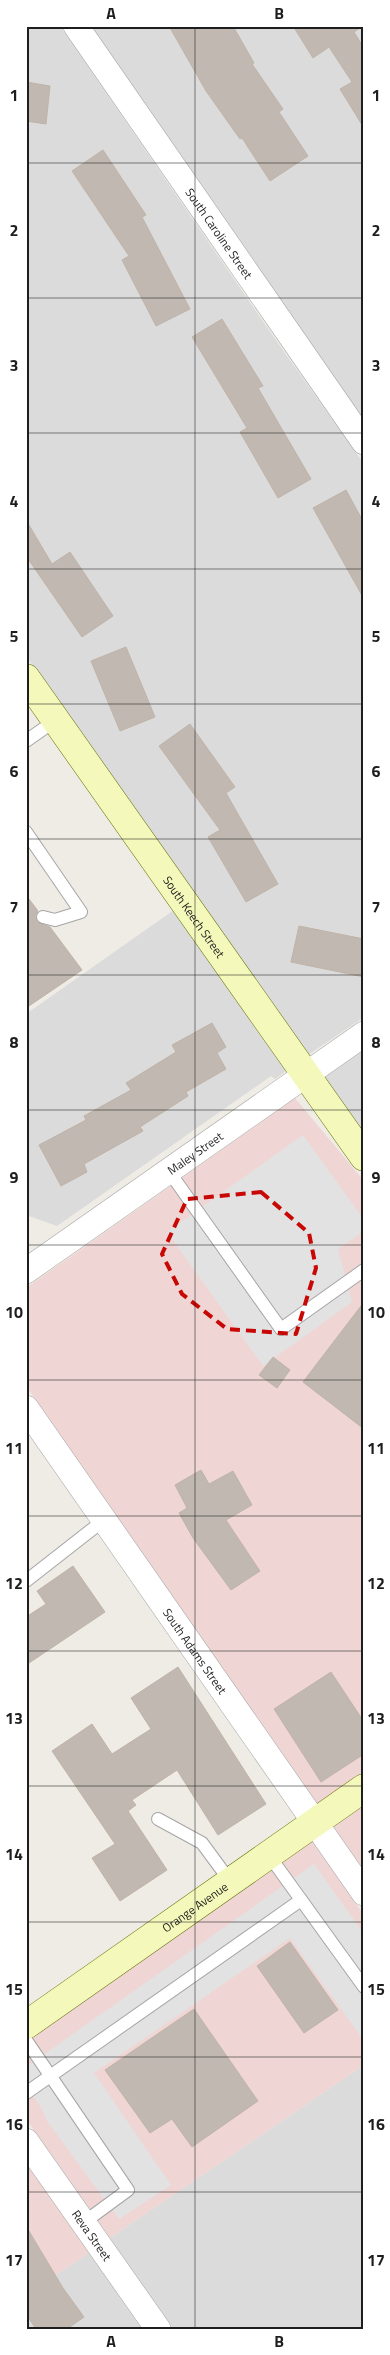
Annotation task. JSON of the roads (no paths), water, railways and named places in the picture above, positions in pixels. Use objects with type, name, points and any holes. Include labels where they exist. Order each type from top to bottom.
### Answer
[{"type":"street","name":"South Caroline Street","points":[[76,26],[364,442]]},
{"type":"street","name":"South Keech Street","points":[[26,678],[364,1157]]},
{"type":"street","name":"Maley Street","points":[[26,1271],[364,1034]]},
{"type":"street","name":"South Adams Street","points":[[26,1408],[364,1893]]},
{"type":"street","name":"Orange Avenue","points":[[26,2025],[364,1788]]},
{"type":"street","name":"Reva Street","points":[[26,2141],[158,2329]]},
{"type":"lane","points":[[26,741],[56,720]]},
{"type":"lane","points":[[26,832],[81,912],[55,920],[43,917]]},
{"type":"lane","points":[[168,1170],[281,1329],[364,1270]]},
{"type":"lane","points":[[26,1581],[104,1520]]},
{"type":"lane","points":[[158,1819],[202,1843],[230,1881]]},
{"type":"lane","points":[[268,1854],[364,1987]]},
{"type":"lane","points":[[26,2093],[301,1900]]},
{"type":"lane","points":[[26,2040],[128,2190],[83,2223]]}]
